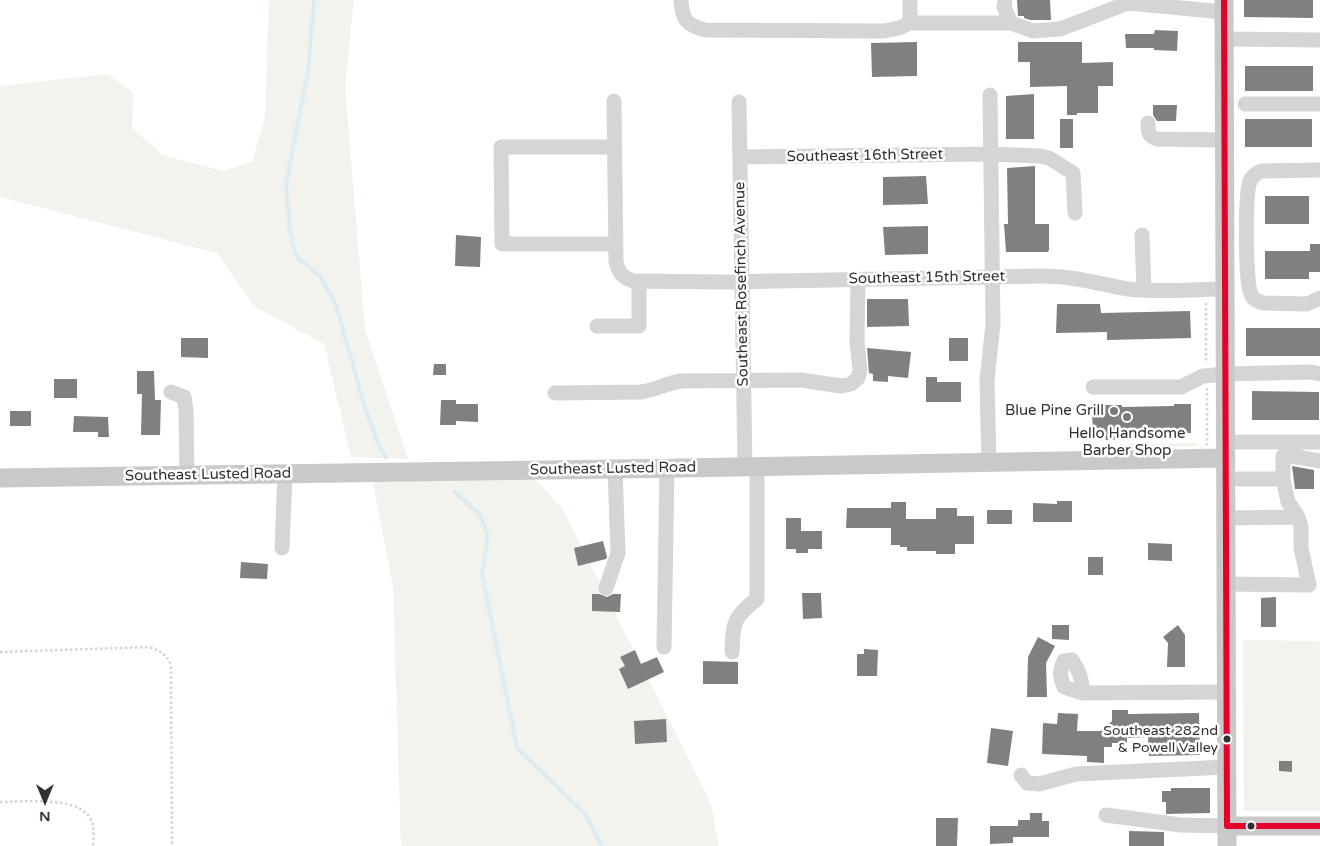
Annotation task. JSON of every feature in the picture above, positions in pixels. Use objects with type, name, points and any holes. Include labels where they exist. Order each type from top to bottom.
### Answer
[{"type":"main road","points":[[1224,6],[1227,846]]},
{"type":"main road","name":"Southeast Lusted Road","points":[[0,478],[989,463],[1226,450]]},
{"type":"main road","points":[[1227,826],[1320,826]]},
{"type":"street","points":[[681,0],[685,20],[693,27],[705,30],[884,31],[899,28],[910,23],[1011,24],[1033,32],[1060,29],[1126,2],[1224,6]]},
{"type":"street","points":[[910,0],[910,23]]},
{"type":"street","points":[[1005,0],[1004,7],[1011,24]]},
{"type":"street","points":[[1224,39],[1320,40]]},
{"type":"street","points":[[989,463],[987,380],[993,338],[990,94]]},
{"type":"street","points":[[597,326],[640,326],[633,280],[623,276],[617,267],[614,102]]},
{"type":"street","name":"Southeast Rosefinch Avenue","points":[[732,652],[732,629],[741,612],[757,599],[751,467],[743,380],[739,102]]},
{"type":"street","points":[[1245,104],[1320,104]]},
{"type":"street","points":[[1148,123],[1150,137],[1157,139],[1225,140]]},
{"type":"street","points":[[614,147],[501,147],[502,244],[616,244]]},
{"type":"street","name":"Southeast 16th Street","points":[[740,157],[991,154],[1040,156],[1049,158],[1073,173],[1075,213]]},
{"type":"street","points":[[1320,170],[1261,171],[1250,180],[1248,192],[1248,282],[1250,294],[1256,301],[1263,303],[1307,304],[1320,298]]},
{"type":"street","points":[[1142,235],[1144,290]]},
{"type":"street","name":"Southeast 15th Street","points":[[633,280],[742,281],[1058,276],[1144,290],[1226,288]]},
{"type":"street","points":[[555,393],[641,392],[670,382],[681,381],[801,380],[840,386],[851,384],[858,378],[860,370],[857,342],[858,279]]},
{"type":"street","points":[[1093,387],[1181,386],[1197,377],[1226,374],[1311,372],[1320,374]]},
{"type":"street","points":[[171,392],[184,397],[187,475]]},
{"type":"street","points":[[1226,450],[1320,442]]},
{"type":"street","points":[[1226,584],[1309,585],[1301,548],[1301,527],[1284,490],[1283,456],[1320,461]]},
{"type":"street","points":[[664,647],[667,468]]},
{"type":"street","points":[[606,588],[618,553],[615,469]]},
{"type":"street","points":[[282,548],[285,474]]},
{"type":"street","points":[[1238,480],[1283,479]]},
{"type":"street","points":[[1226,518],[1298,517]]},
{"type":"street","points":[[1082,693],[1226,692]]},
{"type":"street","points":[[1021,775],[1027,782],[1039,784],[1076,774],[1227,767]]},
{"type":"street","points":[[1106,816],[1181,825],[1227,826]]},
{"type":"path","points":[[0,652],[150,647],[161,650],[167,656],[171,665],[172,846]]},
{"type":"path","points":[[0,802],[44,802],[76,806],[83,810],[93,825],[93,846]]},
{"type":"shaded area","points":[[269,0],[354,0],[345,86],[365,330],[408,459],[351,457],[324,344],[254,306],[217,253],[0,197],[0,86],[108,74],[133,92],[132,128],[163,155],[222,171],[252,162],[265,117]]},
{"type":"shaded area","points":[[1197,443],[1197,446],[1121,448],[1120,444]]},
{"type":"shaded area","points":[[532,478],[563,509],[711,804],[719,846],[401,846],[393,587],[373,482]]},
{"type":"shaded area","points":[[1243,640],[1320,641],[1320,811],[1244,811]]},
{"type":"building","points":[[1017,0],[1050,0],[1051,20],[1030,20],[1024,18],[1024,16],[1018,16]]},
{"type":"building","points":[[1244,0],[1313,0],[1313,18],[1244,17]]},
{"type":"building","points":[[1155,30],[1178,31],[1177,51],[1154,50],[1154,48],[1126,48],[1125,34],[1154,34]]},
{"type":"building","points":[[917,42],[917,76],[872,77],[871,43]]},
{"type":"building","points":[[1018,42],[1082,42],[1082,63],[1113,62],[1113,86],[1098,86],[1098,113],[1067,115],[1067,86],[1030,87],[1030,62],[1018,62]]},
{"type":"building","points":[[1245,66],[1313,66],[1313,91],[1245,91]]},
{"type":"building","points":[[1034,94],[1034,139],[1006,139],[1006,96]]},
{"type":"building","points":[[1153,105],[1177,105],[1176,121],[1157,121],[1153,115]]},
{"type":"building","points":[[1060,119],[1073,119],[1073,148],[1060,148]]},
{"type":"building","points":[[1245,119],[1312,119],[1312,147],[1245,147]]},
{"type":"building","points":[[1035,166],[1035,224],[1049,224],[1049,250],[1048,252],[1006,252],[1004,224],[1008,224],[1007,168]]},
{"type":"building","points":[[926,176],[928,204],[883,205],[883,177]]},
{"type":"building","points":[[1265,196],[1309,196],[1309,224],[1265,224]]},
{"type":"building","points":[[928,226],[928,254],[885,255],[883,227]]},
{"type":"building","points":[[456,235],[481,237],[480,267],[455,266]]},
{"type":"building","points":[[1310,244],[1320,244],[1320,272],[1309,272],[1309,279],[1265,279],[1265,251],[1310,251]]},
{"type":"building","points":[[867,299],[908,299],[909,326],[867,327]]},
{"type":"building","points":[[1057,304],[1100,304],[1101,313],[1190,311],[1191,338],[1107,340],[1107,332],[1056,333]]},
{"type":"building","points":[[1246,328],[1320,328],[1320,356],[1246,356]]},
{"type":"building","points":[[181,338],[208,338],[208,358],[181,357]]},
{"type":"building","points":[[949,338],[968,338],[968,361],[949,361]]},
{"type":"building","points":[[867,348],[911,352],[908,378],[888,376],[888,382],[873,381],[873,374],[869,373]]},
{"type":"building","points":[[434,364],[446,364],[446,375],[433,375]]},
{"type":"building","points":[[137,371],[154,371],[155,400],[161,400],[160,435],[141,435],[142,394],[137,394]]},
{"type":"building","points":[[926,377],[937,377],[937,382],[961,382],[961,402],[926,402]]},
{"type":"building","points":[[54,379],[77,379],[77,398],[54,398]]},
{"type":"building","points":[[1252,391],[1319,392],[1319,420],[1252,420]]},
{"type":"building","points":[[441,400],[456,400],[456,404],[478,404],[478,422],[456,421],[456,425],[440,425]]},
{"type":"building","points":[[1174,404],[1191,404],[1191,433],[1142,432],[1142,437],[1106,440],[1105,437],[1093,437],[1092,409],[1104,409],[1104,405],[1122,405],[1122,407],[1174,406]]},
{"type":"building","points":[[10,411],[31,411],[31,426],[10,426]]},
{"type":"building","points":[[74,416],[108,417],[109,437],[98,437],[98,432],[73,432]]},
{"type":"building","points":[[1292,466],[1314,470],[1314,489],[1295,489]]},
{"type":"building","points":[[1057,501],[1072,501],[1072,522],[1033,522],[1033,503],[1057,504]]},
{"type":"building","points":[[891,502],[906,502],[906,519],[936,519],[936,508],[957,508],[957,516],[974,516],[974,544],[955,544],[955,554],[936,554],[936,551],[907,551],[907,547],[891,545],[891,528],[846,528],[847,508],[891,508]]},
{"type":"building","points":[[987,510],[1012,510],[1012,524],[987,524]]},
{"type":"building","points":[[786,518],[801,518],[801,531],[822,531],[822,549],[808,549],[808,553],[796,553],[796,549],[786,549]]},
{"type":"building","points":[[603,541],[606,559],[578,566],[574,548]]},
{"type":"building","points":[[1148,543],[1172,544],[1172,561],[1148,560]]},
{"type":"building","points":[[1088,557],[1103,557],[1103,575],[1088,575]]},
{"type":"building","points":[[241,562],[268,564],[267,579],[240,578]]},
{"type":"building","points":[[802,593],[821,593],[822,618],[803,619]]},
{"type":"building","points":[[592,594],[607,597],[613,594],[621,594],[620,612],[592,611]]},
{"type":"building","points":[[1276,597],[1276,627],[1261,627],[1261,598]]},
{"type":"building","points":[[1052,625],[1069,625],[1069,640],[1052,639]]},
{"type":"building","points":[[1178,625],[1185,635],[1185,667],[1167,667],[1168,643],[1163,637]]},
{"type":"building","points":[[1038,637],[1055,646],[1046,663],[1047,697],[1027,697],[1028,657]]},
{"type":"building","points":[[864,649],[878,650],[877,676],[857,676],[857,654],[864,654]]},
{"type":"building","points":[[635,650],[641,664],[657,657],[664,672],[628,689],[619,669],[625,666],[620,657]]},
{"type":"building","points":[[703,661],[738,662],[738,684],[703,684]]},
{"type":"building","points":[[1112,710],[1128,710],[1128,714],[1199,713],[1200,755],[1149,756],[1148,737],[1127,738],[1127,743],[1112,743],[1112,747],[1104,747],[1104,763],[1087,762],[1087,756],[1042,754],[1043,723],[1057,724],[1058,713],[1078,714],[1077,731],[1101,731],[1112,721]]},
{"type":"building","points":[[666,719],[667,742],[635,744],[634,721]]},
{"type":"building","points":[[991,728],[1013,731],[1008,766],[987,763]]},
{"type":"building","points":[[1279,761],[1292,761],[1292,772],[1279,771]]},
{"type":"building","points":[[1171,788],[1210,788],[1210,813],[1166,814],[1166,802],[1162,802],[1162,791],[1171,791]]},
{"type":"building","points":[[1030,813],[1042,813],[1042,821],[1049,821],[1049,837],[1013,837],[1013,843],[990,844],[990,826],[1018,826],[1018,820],[1030,820]]},
{"type":"building","points":[[936,818],[958,818],[957,846],[936,846]]},
{"type":"building","points":[[1129,831],[1164,832],[1164,846],[1129,846]]},
{"type":"waterway","points":[[314,0],[308,71],[286,183],[290,231],[295,253],[299,259],[320,276],[336,305],[365,408],[380,448],[386,458]]},
{"type":"waterway","points":[[455,492],[480,515],[488,537],[482,574],[517,748],[585,814],[602,846]]},
{"type":"transit line","points":[[1224,0],[1227,826]]},
{"type":"transit line","points":[[1227,826],[1320,826]]},
{"type":"place","name":"Blue Pine Grill","points":[[1114,411]]},
{"type":"place","name":"Hello Handsome Barber Shop","points":[[1127,417]]},
{"type":"place","name":"Southeast 282nd & Powell Valley","points":[[1227,739]]}]
